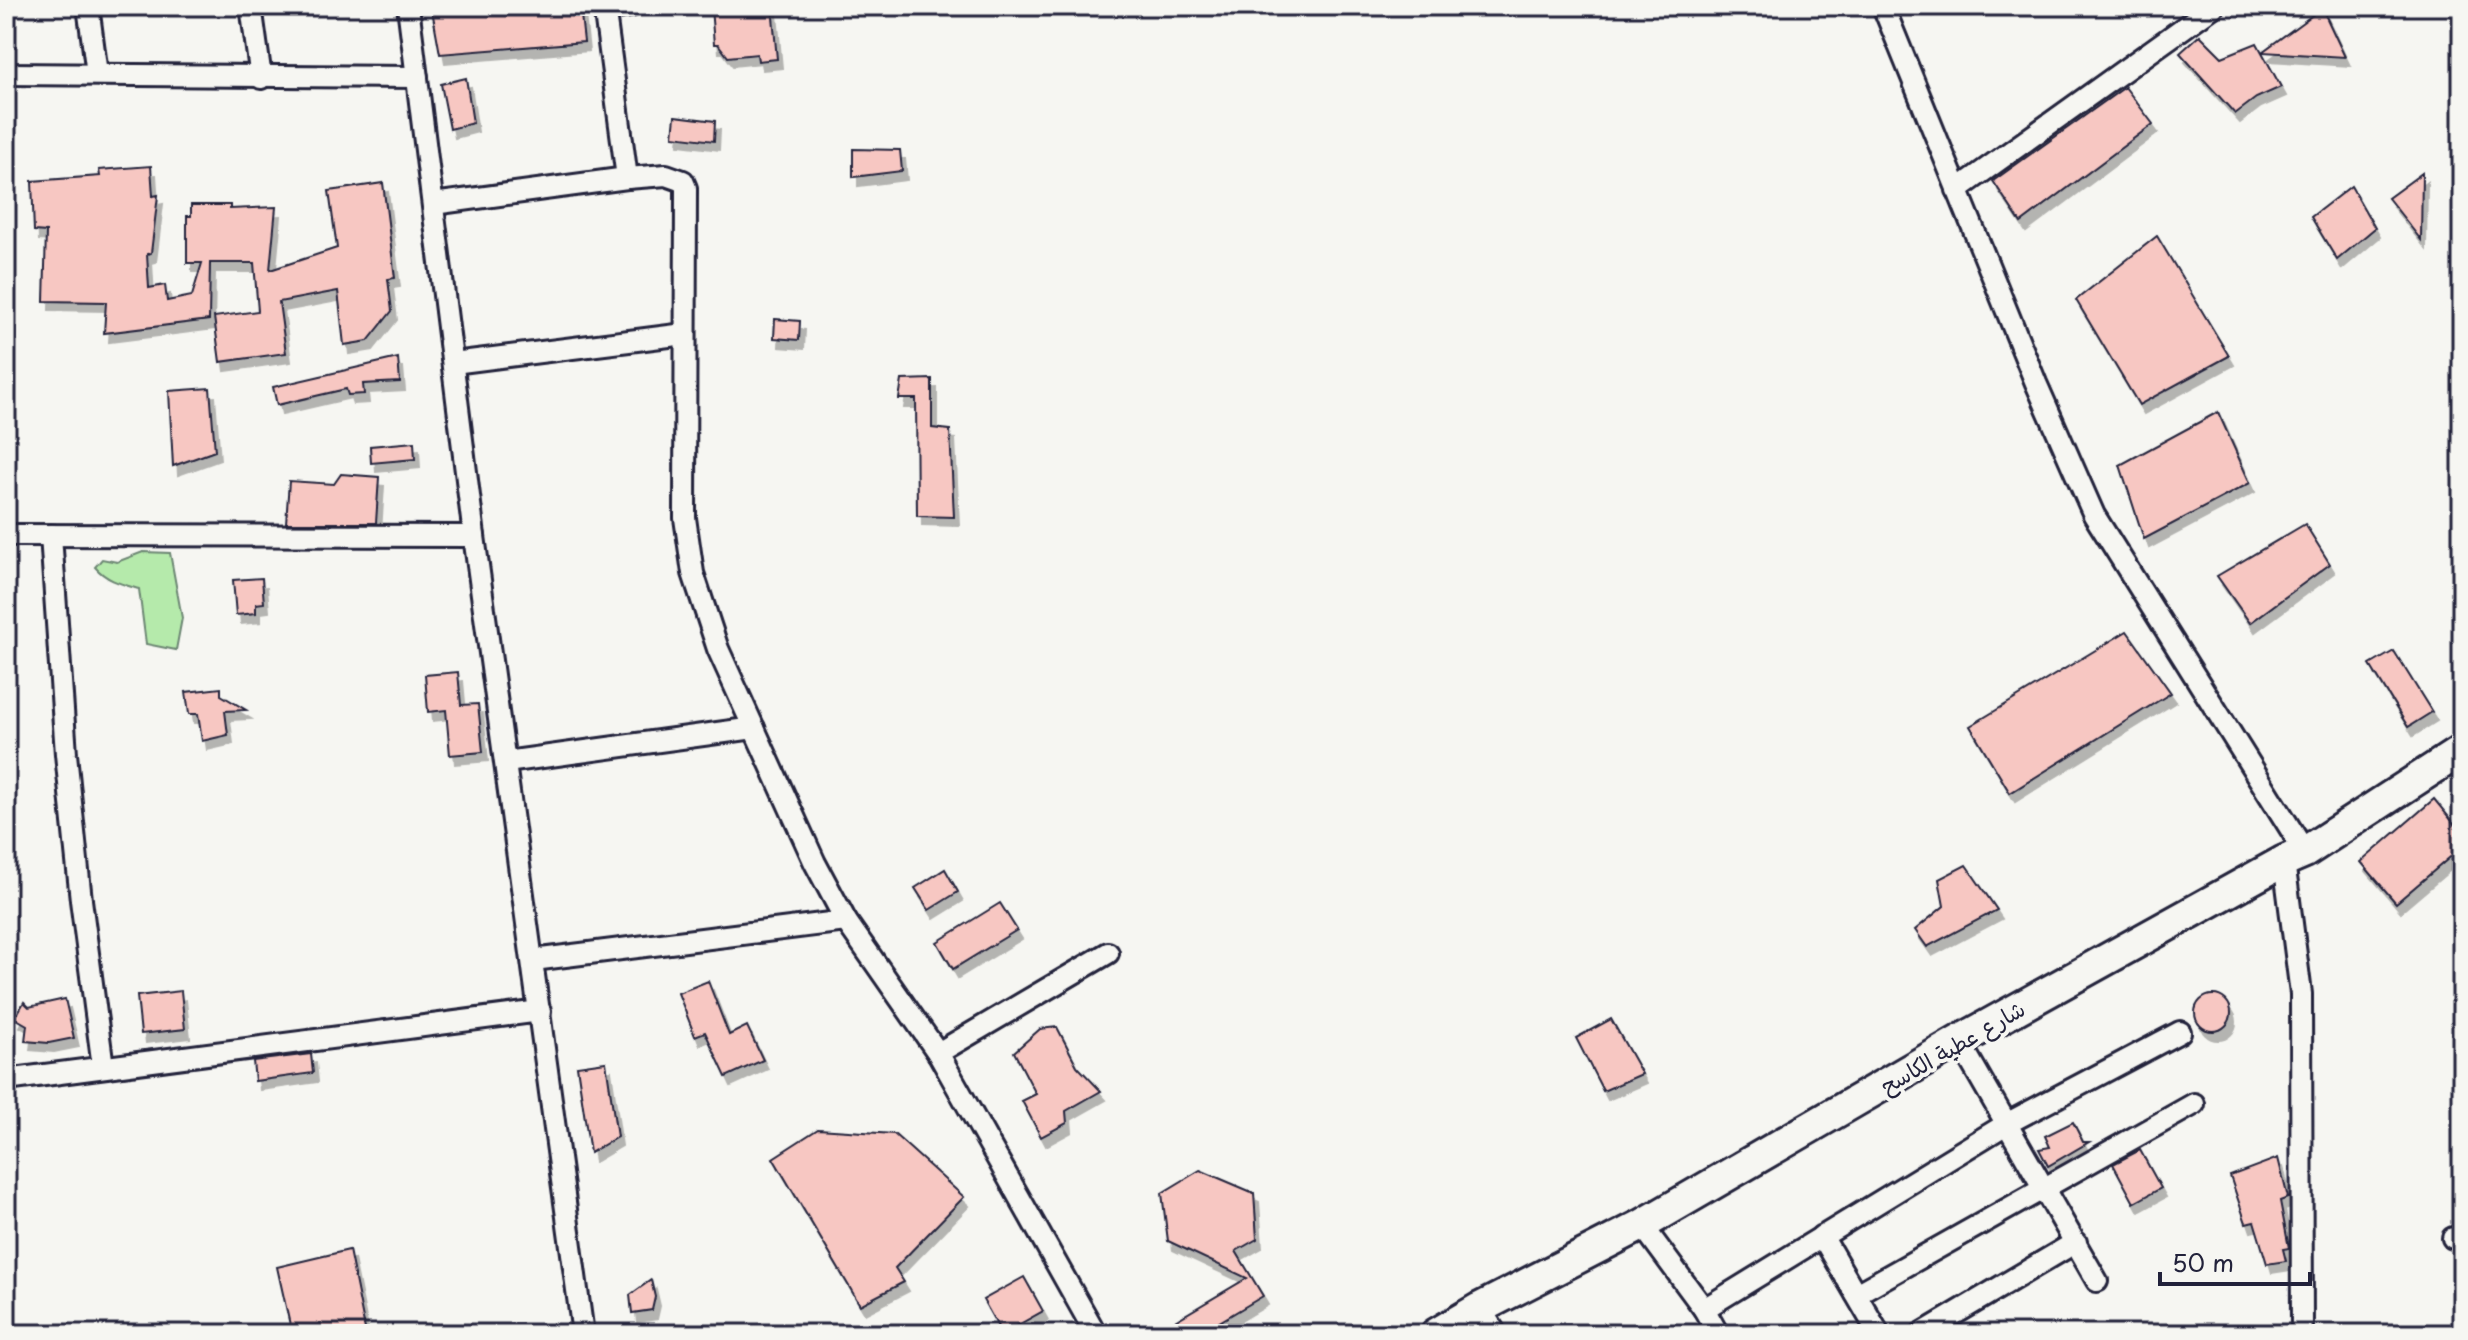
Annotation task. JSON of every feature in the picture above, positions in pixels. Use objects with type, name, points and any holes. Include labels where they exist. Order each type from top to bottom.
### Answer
[{"type":"street","points":[[88,6],[97,74]]},
{"type":"street","points":[[251,6],[261,78]]},
{"type":"street","points":[[408,6],[474,536],[583,1334]]},
{"type":"street","points":[[627,178],[604,8],[630,6]]},
{"type":"street","points":[[1883,6],[2036,383],[2094,515],[2294,856],[2301,994],[2302,1334]]},
{"type":"street","points":[[1957,190],[2214,6]]},
{"type":"street","points":[[6,74],[417,77]]},
{"type":"street","points":[[433,204],[627,178],[666,175],[683,181],[686,188],[685,518],[693,573],[718,649],[815,863],[846,921],[938,1053],[1096,1334]]},
{"type":"street","points":[[453,363],[685,334]]},
{"type":"street","points":[[6,535],[474,536]]},
{"type":"street","points":[[51,535],[66,754],[103,1067]]},
{"type":"street","points":[[506,762],[754,728]]},
{"type":"street","name":"شارع عطية الكاسح","points":[[1436,1334],[1480,1308],[1642,1225],[1959,1041],[2294,856],[2462,750]]},
{"type":"street","points":[[533,960],[846,921]]},
{"type":"street","points":[[938,1053],[1108,953]]},
{"type":"street","points":[[6,1080],[540,1011]]},
{"type":"street","points":[[1704,1309],[2008,1123],[2180,1032]]},
{"type":"street","points":[[1959,1041],[2097,1281]]},
{"type":"street","points":[[1856,1294],[2194,1104]]},
{"type":"street","points":[[1642,1225],[1704,1309],[1718,1334]]},
{"type":"street","points":[[1822,1236],[1879,1334]]},
{"type":"street","points":[[1921,1334],[2076,1242]]},
{"type":"street","points":[[1480,1308],[1496,1334]]},
{"type":"green space","points":[[143,552],[170,553],[182,618],[176,650],[146,644],[139,589],[110,579],[95,567],[102,559],[117,562]]},
{"type":"building","points":[[465,6],[580,6],[584,42],[440,54],[432,10]]},
{"type":"building","points":[[772,6],[777,59],[758,61],[757,54],[728,57],[718,44],[714,44],[711,8]]},
{"type":"building","points":[[2322,8],[2345,57],[2262,52]]},
{"type":"building","points":[[2200,35],[2222,57],[2257,43],[2281,87],[2256,98],[2235,114],[2180,53]]},
{"type":"building","points":[[466,78],[473,123],[450,129],[441,84]]},
{"type":"building","points":[[2125,87],[2153,124],[2021,223],[1993,181]]},
{"type":"building","points":[[675,116],[715,121],[714,141],[673,136]]},
{"type":"building","points":[[853,149],[900,150],[902,171],[853,177]]},
{"type":"building","points":[[151,166],[153,196],[158,195],[151,253],[147,254],[149,288],[165,285],[167,301],[192,296],[202,263],[187,263],[187,216],[191,216],[191,205],[230,205],[230,209],[276,207],[270,270],[337,248],[329,191],[383,183],[395,278],[388,279],[392,311],[368,341],[344,345],[338,291],[279,302],[286,353],[220,362],[214,317],[258,311],[254,263],[210,263],[209,320],[104,333],[106,302],[44,301],[46,232],[34,231],[32,181],[100,176],[99,170]]},
{"type":"building","points":[[2422,173],[2421,240],[2388,198]]},
{"type":"building","points":[[2351,186],[2375,228],[2337,260],[2311,217]]},
{"type":"building","points":[[2157,236],[2229,356],[2139,405],[2076,300]]},
{"type":"building","points":[[775,319],[800,321],[799,340],[774,338]]},
{"type":"building","points":[[398,358],[400,382],[363,384],[364,394],[348,395],[346,389],[277,405],[273,387]]},
{"type":"building","points":[[932,379],[932,428],[950,430],[954,517],[917,516],[916,399],[899,399],[902,380]]},
{"type":"building","points":[[210,388],[215,451],[173,466],[169,391]]},
{"type":"building","points":[[2218,412],[2250,483],[2144,539],[2120,465]]},
{"type":"building","points":[[414,442],[415,459],[371,463],[370,446]]},
{"type":"building","points":[[341,474],[379,477],[376,523],[286,523],[289,481],[334,484]]},
{"type":"building","points":[[2305,524],[2330,564],[2250,623],[2217,576]]},
{"type":"building","points":[[262,578],[264,603],[256,604],[256,613],[236,615],[233,580]]},
{"type":"building","points":[[2127,631],[2171,693],[2010,793],[1970,726]]},
{"type":"building","points":[[2394,651],[2432,712],[2408,727],[2370,665]]},
{"type":"building","points":[[458,672],[461,705],[478,704],[483,752],[450,755],[446,710],[428,712],[425,675]]},
{"type":"building","points":[[221,688],[221,695],[246,710],[225,711],[228,735],[202,741],[198,714],[189,714],[186,692]]},
{"type":"building","points":[[2434,799],[2462,833],[2462,847],[2396,903],[2361,862]]},
{"type":"building","points":[[1966,865],[1997,910],[1927,947],[1915,930],[1944,906],[1939,879]]},
{"type":"building","points":[[945,869],[958,892],[929,910],[915,888]]},
{"type":"building","points":[[1000,903],[1017,930],[953,969],[937,942]]},
{"type":"building","points":[[708,981],[729,1035],[747,1026],[763,1060],[726,1077],[705,1032],[695,1036],[678,993]]},
{"type":"building","points":[[181,991],[185,1029],[141,1034],[137,996]]},
{"type":"building","points":[[2213,995],[2226,1000],[2231,1013],[2226,1026],[2213,1031],[2200,1026],[2195,1013],[2200,1000]]},
{"type":"building","points":[[65,999],[74,1038],[49,1043],[25,1041],[27,1025],[15,1018],[24,1002],[29,1007]]},
{"type":"building","points":[[1611,1019],[1642,1074],[1603,1091],[1576,1038]]},
{"type":"building","points":[[1057,1027],[1077,1066],[1101,1091],[1066,1111],[1067,1123],[1041,1137],[1022,1101],[1036,1094],[1014,1052],[1040,1029]]},
{"type":"building","points":[[311,1054],[313,1073],[255,1081],[253,1061]]},
{"type":"building","points":[[606,1062],[617,1137],[590,1153],[577,1066]]},
{"type":"building","points":[[2073,1122],[2083,1142],[2089,1142],[2048,1166],[2039,1149],[2050,1147],[2045,1136]]},
{"type":"building","points":[[818,1129],[894,1134],[964,1197],[895,1268],[904,1282],[860,1305],[773,1158]]},
{"type":"building","points":[[2140,1150],[2161,1188],[2134,1203],[2113,1164]]},
{"type":"building","points":[[2278,1158],[2288,1198],[2280,1201],[2289,1248],[2283,1249],[2286,1261],[2267,1264],[2254,1221],[2246,1223],[2230,1176]]},
{"type":"building","points":[[1200,1170],[1254,1193],[1257,1239],[1236,1251],[1263,1296],[1199,1334],[1153,1334],[1247,1278],[1168,1241],[1162,1193]]},
{"type":"building","points":[[349,1250],[366,1334],[292,1334],[277,1267]]},
{"type":"building","points":[[1024,1277],[1043,1311],[1002,1334],[983,1300]]},
{"type":"building","points":[[651,1280],[655,1297],[652,1310],[632,1313],[630,1295]]}]
